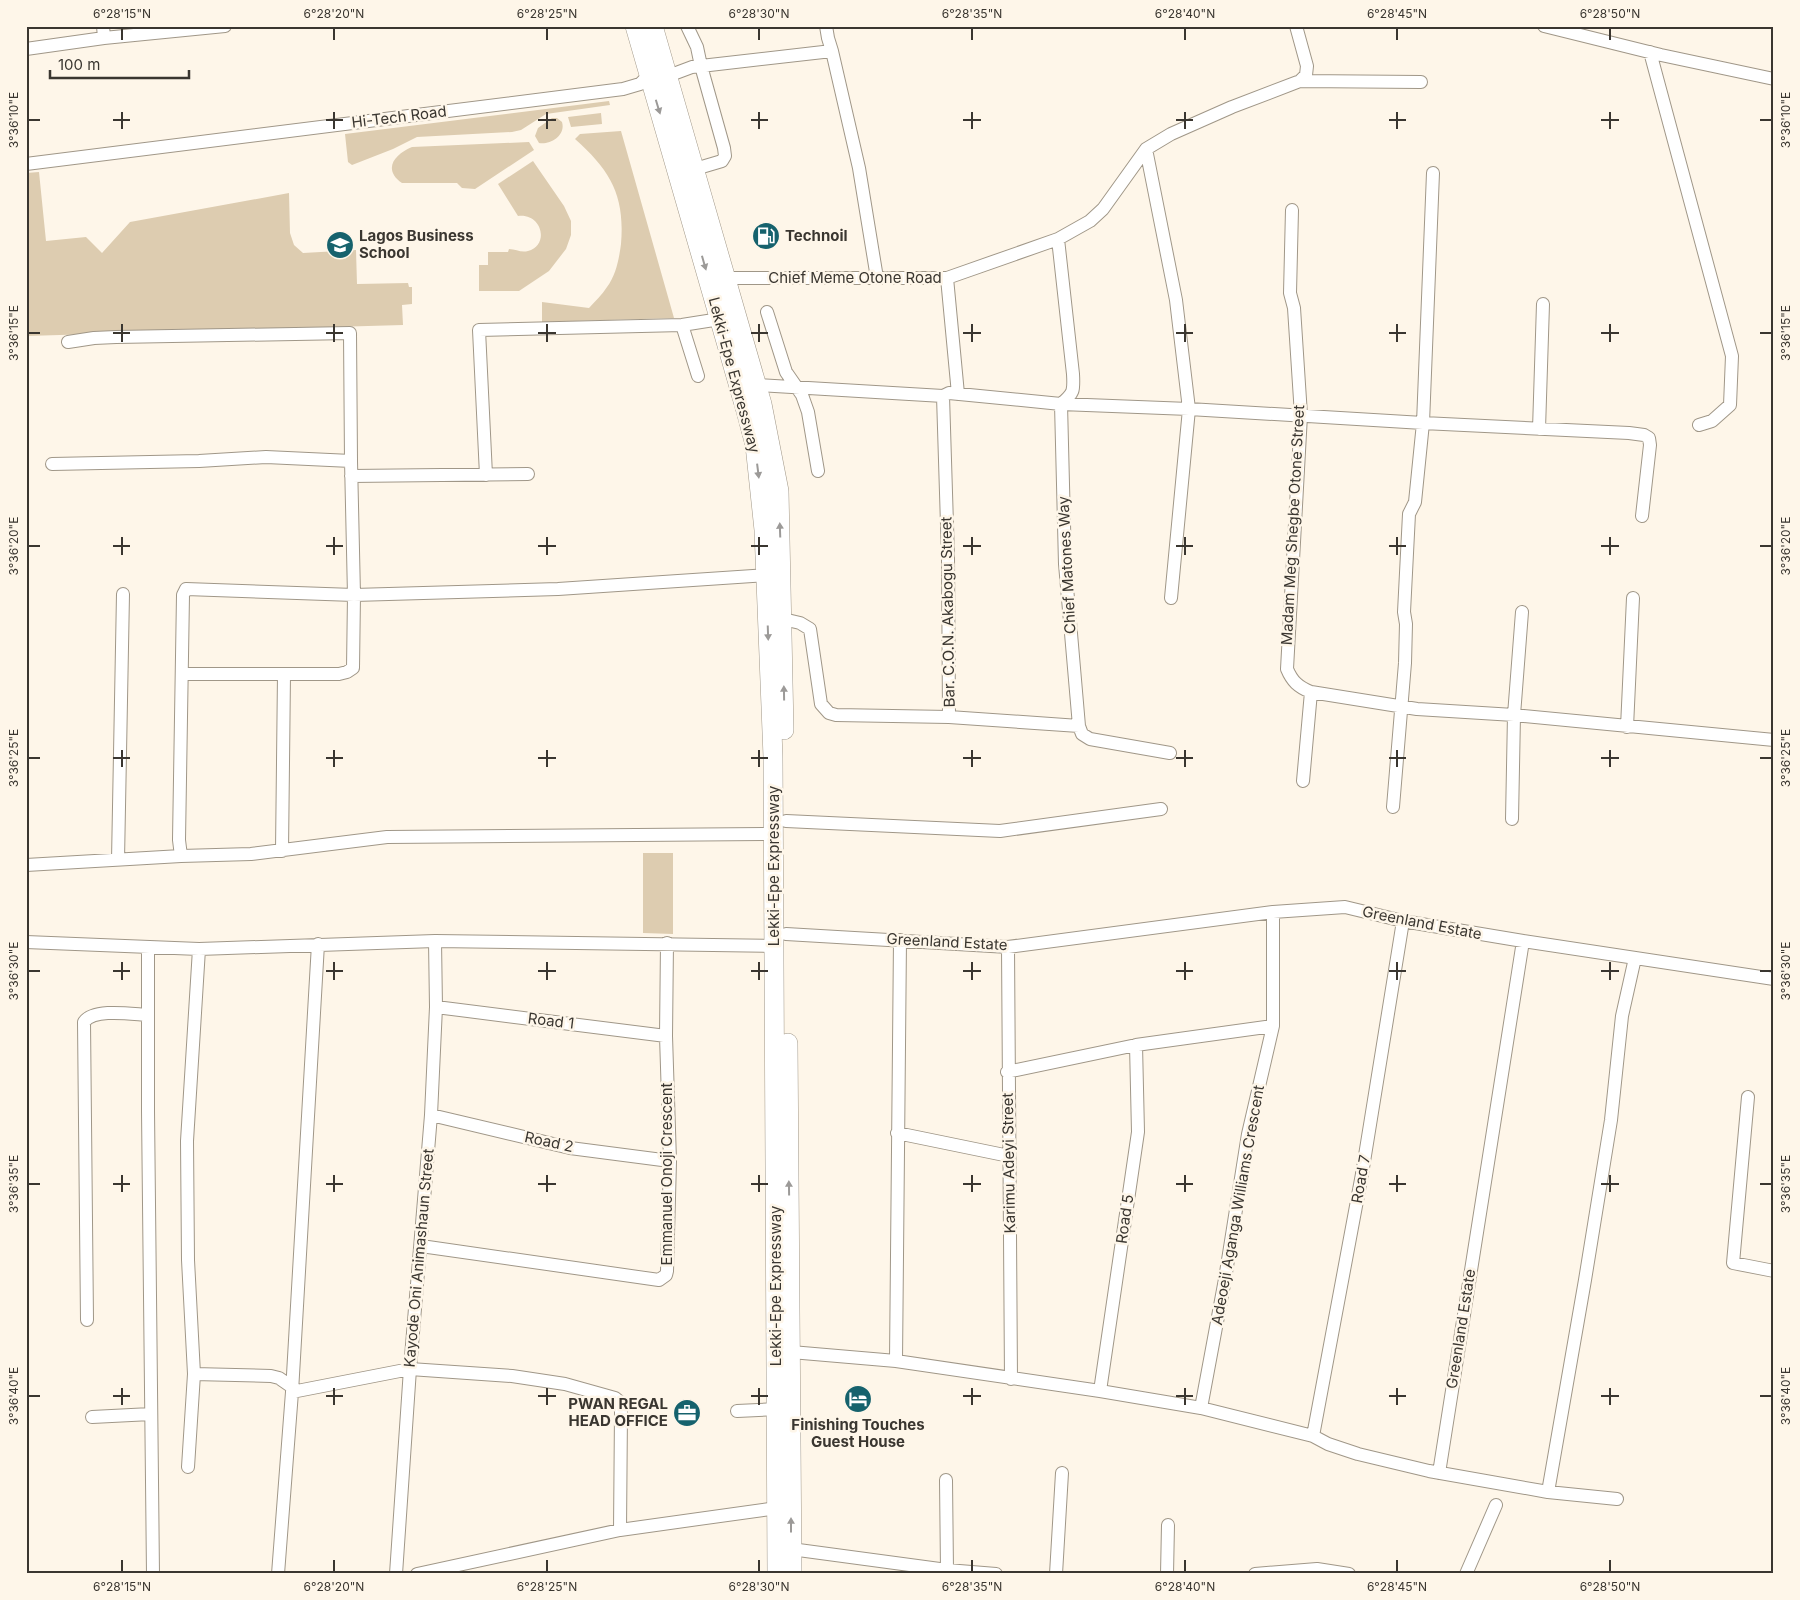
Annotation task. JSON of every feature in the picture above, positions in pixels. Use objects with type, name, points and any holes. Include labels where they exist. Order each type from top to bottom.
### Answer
[{"type":"highway","name":"Lekki-Epe Expressway","points":[[635,26],[658,76],[695,169],[757,385],[769,432],[779,491],[783,619],[780,827],[781,1072],[777,1574]]},
{"type":"highway","name":"Lekki-Epe Expressway","points":[[653,26],[658,76],[720,319],[755,445],[760,482],[766,575],[773,757],[780,827]]},
{"type":"highway","name":"Lekki-Epe Expressway","points":[[781,1072],[791,1352],[792,1574]]},
{"type":"street","points":[[687,26],[697,47],[725,156],[722,161],[695,169]]},
{"type":"street","points":[[826,26],[860,168],[877,278]]},
{"type":"street","points":[[1296,26],[1307,66],[1306,75],[1300,81]]},
{"type":"street","points":[[1544,26],[1650,52],[1774,79]]},
{"type":"street","points":[[26,49],[104,32],[219,27]]},
{"type":"street","name":"Hi-Tech Road","points":[[26,164],[623,89],[658,76],[702,66],[832,51]]},
{"type":"street","points":[[1650,52],[1732,356],[1730,405],[1712,421],[1699,425]]},
{"type":"street","points":[[1171,598],[1189,409],[1176,300],[1146,149],[1171,134],[1214,115],[1300,81],[1420,82]]},
{"type":"street","name":"Chief Meme Otone Road","points":[[726,278],[947,278],[1058,239],[1090,221],[1103,209],[1146,149]]},
{"type":"street","points":[[1393,808],[1406,636],[1404,612],[1409,514],[1415,502],[1423,424],[1433,174]]},
{"type":"street","name":"Madam Meg Shegbe Otone Street","points":[[1292,210],[1290,293],[1294,308],[1301,415],[1286,669],[1291,679],[1305,690]]},
{"type":"street","points":[[1058,239],[1074,386],[1071,396],[1061,404]]},
{"type":"street","points":[[947,278],[958,394]]},
{"type":"street","points":[[1539,429],[1543,304]]},
{"type":"street","points":[[768,312],[786,372],[797,388],[808,412],[818,471]]},
{"type":"street","points":[[486,475],[479,330],[682,325],[720,319]]},
{"type":"street","points":[[682,325],[698,376]]},
{"type":"street","points":[[68,342],[116,337],[350,333],[354,595],[353,668],[340,674],[183,674]]},
{"type":"street","points":[[757,385],[943,396],[949,393],[1061,404],[1301,415],[1423,424],[1629,432],[1649,438],[1650,445],[1642,516]]},
{"type":"street","name":"Bar. C.O.N. Akabogu Street","points":[[943,396],[948,557],[949,717],[1079,726]]},
{"type":"street","name":"Chief Matones Way","points":[[1061,404],[1065,564],[1079,726]]},
{"type":"street","points":[[52,464],[266,458],[351,461]]},
{"type":"street","points":[[351,476],[528,474]]},
{"type":"street","points":[[181,856],[179,807],[183,674],[182,595],[186,590],[354,595],[558,589],[766,575]]},
{"type":"street","points":[[118,860],[123,594]]},
{"type":"street","points":[[1627,727],[1633,598]]},
{"type":"street","points":[[1512,819],[1514,716],[1522,612]]},
{"type":"street","points":[[783,619],[800,623],[810,629],[821,704],[829,713],[847,716],[949,717]]},
{"type":"street","points":[[282,850],[284,674]]},
{"type":"street","points":[[1303,781],[1305,690],[1428,710],[1774,740]]},
{"type":"street","points":[[1079,726],[1082,734],[1090,739],[1170,752]]},
{"type":"street","points":[[26,864],[251,854],[387,837],[780,827],[1000,831],[1161,809]]},
{"type":"street","name":"Greenland Estate","points":[[26,942],[199,948],[435,942],[667,944],[780,940],[900,940],[1008,947],[1273,912],[1345,907],[1403,921],[1523,940],[1439,1473]]},
{"type":"street","name":"Adeoeji Aganga Williams Crescent","points":[[1202,1408],[1248,1134],[1273,1026],[1273,912]]},
{"type":"street","name":"Road 7","points":[[1313,1436],[1362,1174],[1403,921]]},
{"type":"street","points":[[896,1361],[900,940]]},
{"type":"street","points":[[1523,940],[1774,979]]},
{"type":"street","name":"Kayode Oni Animashaun Street","points":[[396,1574],[410,1368],[431,1115],[436,1006],[435,942]]},
{"type":"street","points":[[278,1574],[292,1389],[318,944]]},
{"type":"street","name":"Emmanuel Onoji Crescent","points":[[421,1246],[659,1280],[666,1275],[670,1161],[666,1036],[667,944]]},
{"type":"street","points":[[148,947],[153,1574]]},
{"type":"street","name":"Karimu Adeyi Street","points":[[1008,947],[1011,1379]]},
{"type":"street","points":[[188,1467],[194,1374],[188,1260],[187,1140],[199,948]]},
{"type":"street","points":[[1548,1492],[1611,1120],[1626,990],[1635,958]]},
{"type":"street","name":"Road 1","points":[[436,1006],[666,1036]]},
{"type":"street","points":[[87,1320],[84,1022],[92,1014],[148,1015]]},
{"type":"street","points":[[1008,1072],[1136,1045],[1273,1026]]},
{"type":"street","name":"Road 5","points":[[1100,1392],[1138,1132],[1136,1045]]},
{"type":"street","points":[[1748,1097],[1733,1264],[1774,1271]]},
{"type":"street","name":"Road 2","points":[[431,1115],[570,1148],[670,1161]]},
{"type":"street","points":[[897,1134],[1009,1156]]},
{"type":"street","points":[[791,1352],[896,1361],[1202,1408],[1313,1436],[1328,1444],[1358,1454],[1439,1473],[1548,1492],[1617,1499]]},
{"type":"street","points":[[292,1389],[410,1368],[512,1376],[565,1384],[615,1398],[620,1402],[621,1412],[620,1530]]},
{"type":"street","points":[[194,1374],[270,1376],[279,1378],[292,1389]]},
{"type":"street","points":[[737,1411],[777,1409]]},
{"type":"street","points":[[92,1417],[152,1414]]},
{"type":"street","points":[[1056,1574],[1062,1473]]},
{"type":"street","points":[[946,1480],[947,1570]]},
{"type":"street","points":[[1466,1574],[1496,1505]]},
{"type":"street","points":[[418,1574],[620,1530],[777,1508]]},
{"type":"street","points":[[1168,1524],[1168,1574]]},
{"type":"street","points":[[791,1549],[947,1570],[996,1574]]},
{"type":"street","points":[[1255,1574],[1317,1569],[1349,1574]]},
{"type":"shaded area","points":[[609,101],[610,105],[546,114],[521,130],[512,132],[417,137],[393,149],[352,165],[348,162],[345,134]]},
{"type":"shaded area","points":[[601,113],[602,124],[571,127],[568,117]]},
{"type":"shaded area","points":[[552,118],[557,118],[562,122],[563,127],[560,135],[553,141],[539,143],[535,136],[538,128]]},
{"type":"shaded area","points":[[621,131],[674,318],[542,322],[542,302],[589,308],[603,293],[613,277],[621,244],[622,227],[618,198],[598,162],[575,139],[580,134]]},
{"type":"shaded area","points":[[529,142],[534,150],[475,189],[462,188],[457,183],[402,183],[393,172],[393,162],[396,158],[412,147]]},
{"type":"shaded area","points":[[533,161],[564,206],[571,221],[571,235],[566,249],[549,271],[519,291],[479,291],[479,265],[488,265],[488,252],[508,252],[509,249],[528,251],[535,248],[539,243],[541,236],[538,224],[526,216],[518,216],[498,184]]},
{"type":"shaded area","points":[[39,172],[46,241],[86,237],[102,253],[130,222],[289,193],[290,233],[294,245],[303,253],[356,250],[357,284],[408,283],[409,287],[412,287],[412,304],[402,305],[403,325],[26,336],[26,173]]},
{"type":"shaded area","points":[[643,853],[673,853],[673,934],[643,933]]},
{"type":"place","name":"Technoil","points":[[766,236]]},
{"type":"place","name":"Lagos Business School","points":[[340,245]]},
{"type":"place","name":"Finishing Touches Guest House","points":[[858,1399]]},
{"type":"place","name":"PWAN REGAL HEAD OFFICE","points":[[687,1413]]}]
